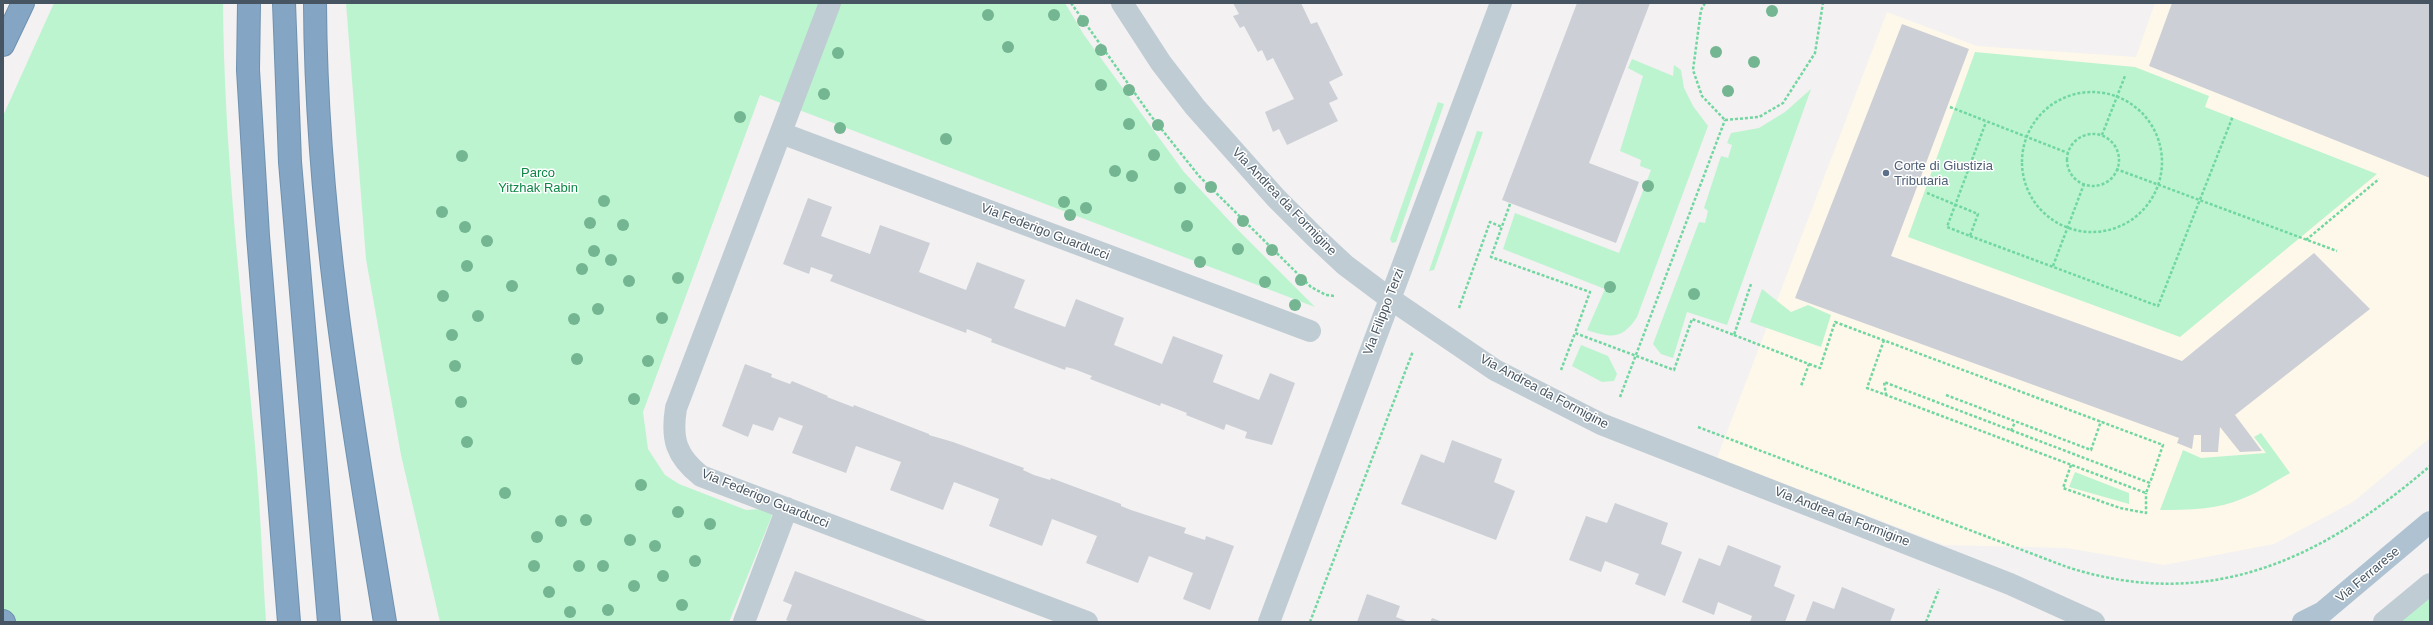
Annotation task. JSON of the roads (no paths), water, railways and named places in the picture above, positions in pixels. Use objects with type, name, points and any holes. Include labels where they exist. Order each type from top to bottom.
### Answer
[{"type":"highway","points":[[3,45],[23,3]]},
{"type":"highway","points":[[249,3],[248,70],[258,236],[289,622]]},
{"type":"highway","points":[[284,3],[290,162],[329,622]]},
{"type":"highway","points":[[315,3],[315,62],[324,200],[340,339],[385,622]]},
{"type":"main road","name":"Via Ferrarese","points":[[2303,622],[2323,612],[2430,522]]},
{"type":"street","name":"Via Federigo Guarducci","points":[[830,3],[676,408],[674,440],[680,455],[689,467],[701,476],[1087,622]]},
{"type":"street","name":"Via Andrea da Formigine","points":[[1122,3],[1161,63],[1195,107],[1276,198],[1325,246],[1358,274],[1389,298],[1495,370],[1601,424],[1831,513],[2036,595],[2094,622]]},
{"type":"street","name":"Via Filippo Terzi","points":[[1269,622],[1389,298],[1501,3]]},
{"type":"street","name":"Via Federigo Guarducci","points":[[781,133],[1310,331]]},
{"type":"street","points":[[744,622],[787,508]]},
{"type":"street","points":[[2384,622],[2430,584]]},
{"type":"street","points":[[2036,595],[2055,622]]},
{"type":"place","name":"Corte di Giustizia Tributaria","points":[[1886,173]]},
{"type":"park label","name":"Parco Yitzhak Rabin","points":[[538,180]]}]
